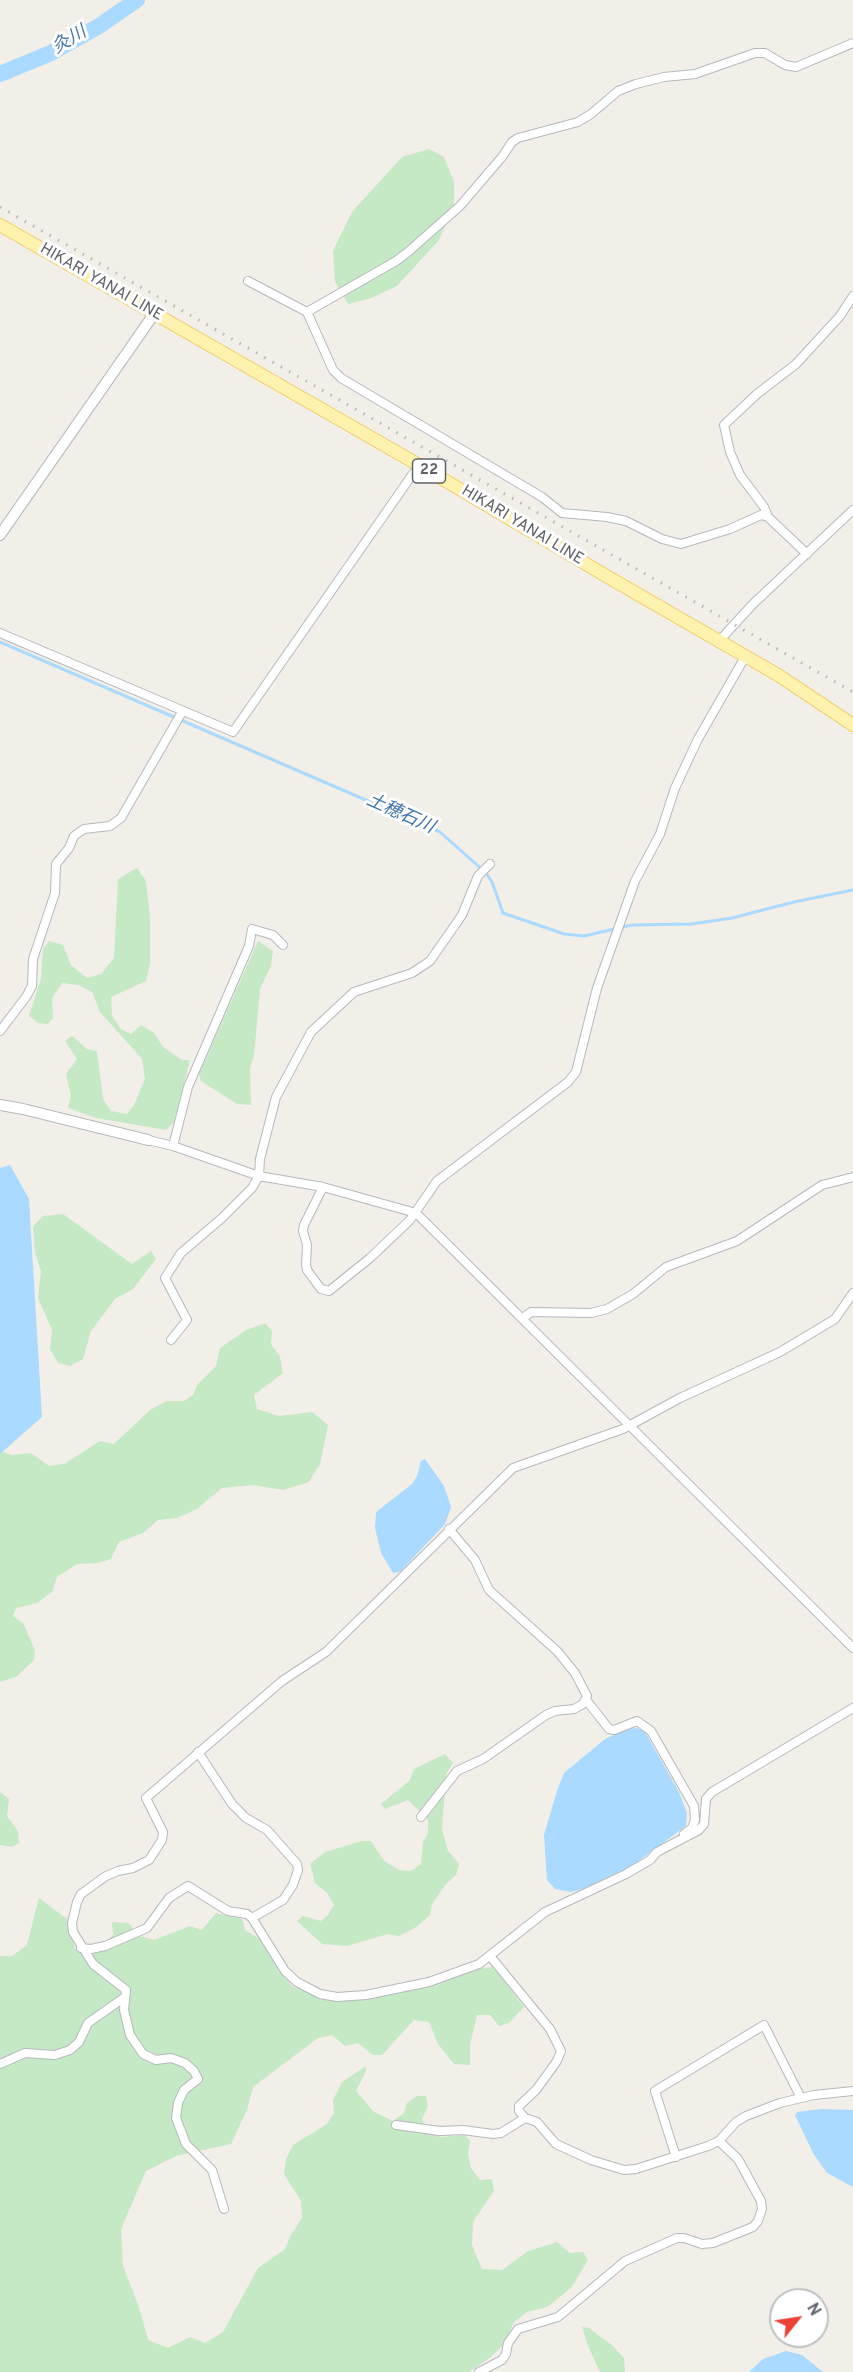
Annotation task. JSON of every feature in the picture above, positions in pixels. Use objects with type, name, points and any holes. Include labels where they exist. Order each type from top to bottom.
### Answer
[{"type":"main road","name":"HIKARI YANAI LINE","points":[[0,225],[419,465],[808,694],[853,725]]},
{"type":"street","points":[[307,312],[408,252],[460,206],[502,158],[512,142],[518,138],[578,122],[618,91],[636,84],[664,77],[695,74],[755,53],[765,53],[785,65],[796,67],[853,43]]},
{"type":"street","points":[[248,281],[307,312],[333,370],[341,378],[542,497],[562,513],[626,521],[662,539],[681,544],[730,529],[761,515],[768,517]]},
{"type":"street","points":[[807,554],[768,517],[764,507],[740,475],[730,453],[724,425],[757,394],[796,364],[840,316],[853,296]]},
{"type":"street","points":[[0,535],[154,314]]},
{"type":"street","points":[[0,633],[180,716],[233,732],[419,465]]},
{"type":"street","points":[[719,641],[753,604],[853,510]]},
{"type":"street","points":[[323,1187],[303,1231],[307,1245],[307,1270],[321,1289],[329,1291],[378,1251],[416,1213],[437,1181],[560,1090],[576,1072],[597,988],[635,881],[660,834],[675,788],[698,739],[745,657]]},
{"type":"street","points":[[0,1031],[32,986],[33,960],[55,893],[56,864],[69,848],[74,836],[84,829],[110,826],[121,818],[180,716]]},
{"type":"street","points":[[171,1340],[186,1320],[165,1278],[181,1253],[222,1218],[252,1188],[259,1176],[260,1159],[276,1097],[311,1032],[354,992],[412,973],[430,961],[462,915],[475,881],[486,867]]},
{"type":"street","points":[[173,1146],[188,1087],[249,946],[252,929],[273,935],[283,945]]},
{"type":"street","points":[[0,1105],[173,1146],[259,1176],[323,1187],[416,1213],[853,1648]]},
{"type":"street","points":[[523,1318],[531,1312],[591,1313],[607,1309],[633,1294],[666,1267],[737,1241],[822,1185],[853,1177]]},
{"type":"street","points":[[224,2209],[212,2170],[186,2144],[176,2118],[178,2103],[184,2090],[198,2079],[194,2071],[184,2062],[171,2058],[156,2060],[143,2055],[130,2035],[124,2010],[126,1990],[93,1964],[73,1932],[72,1923],[81,1894],[106,1876],[133,1868],[148,1860],[156,1852],[163,1832],[146,1798],[292,1673],[326,1652],[513,1468],[630,1426],[680,1398],[780,1352],[826,1326],[843,1310],[853,1293]]},
{"type":"street","points":[[449,1529],[475,1560],[489,1590],[496,1599],[550,1645],[574,1673],[585,1690],[586,1701],[609,1729],[614,1730],[637,1721],[651,1731],[694,1806],[695,1820],[692,1828],[683,1834],[682,1839]]},
{"type":"street","points":[[421,1816],[457,1771],[483,1759],[546,1715],[555,1711],[574,1709],[586,1701]]},
{"type":"street","points":[[81,1948],[91,1949],[105,1946],[147,1928],[169,1898],[188,1886],[228,1911],[247,1914],[252,1918],[285,1971],[306,1988],[320,1994],[337,1997],[366,1995],[429,1982],[479,1964],[545,1912],[626,1874],[650,1860],[657,1852],[699,1830],[704,1824],[706,1799],[711,1792],[853,1707]]},
{"type":"street","points":[[198,1752],[232,1804],[246,1818],[267,1830],[297,1864],[298,1870],[293,1885],[283,1900],[252,1918]]},
{"type":"street","points":[[490,1956],[550,2029],[561,2051],[557,2061],[536,2090],[519,2106],[519,2111],[525,2118],[537,2122],[556,2144],[567,2150],[624,2170],[636,2169],[718,2141],[736,2122],[746,2116],[801,2098],[853,2091]]},
{"type":"street","points":[[0,2064],[25,2053],[55,2055],[70,2050],[79,2042],[87,2023],[125,1997]]},
{"type":"street","points":[[676,2157],[656,2091],[764,2025],[801,2098]]},
{"type":"street","points":[[396,2125],[440,2131],[463,2130],[493,2134],[501,2133],[525,2118]]},
{"type":"street","points":[[479,2372],[502,2360],[508,2343],[518,2329],[558,2317],[625,2262],[677,2238],[702,2244],[713,2243],[753,2227],[759,2221],[761,2201],[738,2159],[718,2141]]},
{"type":"green space","points":[[429,149],[444,157],[454,182],[454,206],[439,240],[397,286],[371,298],[348,304],[335,282],[333,251],[352,212],[402,157]]},
{"type":"green space","points":[[137,868],[146,881],[150,917],[150,964],[146,981],[111,997],[112,1016],[121,1029],[131,1034],[141,1025],[154,1033],[163,1047],[182,1060],[190,1060],[174,1122],[166,1130],[96,1118],[68,1108],[71,1095],[66,1074],[77,1059],[65,1041],[72,1036],[87,1049],[97,1051],[103,1099],[111,1111],[127,1114],[134,1105],[145,1079],[142,1059],[100,1012],[92,992],[79,985],[62,983],[52,998],[53,1018],[48,1024],[38,1023],[29,1016],[41,979],[43,949],[49,941],[63,945],[71,965],[87,978],[101,974],[114,958],[118,879]]},
{"type":"green space","points":[[258,941],[273,951],[271,966],[260,989],[254,1056],[250,1068],[251,1105],[237,1104],[201,1081],[199,1074]]},
{"type":"green space","points":[[63,1214],[132,1264],[151,1251],[156,1259],[133,1289],[115,1299],[91,1331],[83,1359],[70,1366],[58,1363],[50,1349],[52,1330],[38,1298],[41,1271],[35,1253],[33,1227],[43,1216]]},
{"type":"green space","points":[[265,1323],[272,1331],[271,1344],[280,1357],[283,1373],[254,1395],[257,1409],[279,1416],[312,1412],[328,1425],[320,1464],[309,1482],[283,1490],[254,1485],[222,1488],[197,1509],[177,1518],[158,1520],[143,1533],[119,1542],[111,1559],[98,1563],[77,1564],[57,1577],[52,1592],[37,1603],[16,1608],[13,1616],[23,1623],[35,1650],[34,1660],[16,1677],[0,1682],[0,1451],[12,1455],[31,1453],[49,1466],[64,1464],[100,1441],[114,1444],[150,1410],[167,1401],[184,1401],[193,1395],[198,1384],[216,1366],[220,1348],[246,1330]]},
{"type":"green space","points":[[445,1754],[453,1763],[446,1774],[442,1830],[448,1851],[459,1864],[456,1875],[446,1884],[432,1904],[430,1915],[416,1927],[399,1936],[388,1934],[347,1946],[322,1944],[297,1921],[303,1916],[321,1921],[334,1905],[327,1893],[315,1883],[310,1864],[325,1852],[362,1841],[371,1841],[384,1861],[399,1870],[411,1871],[421,1864],[423,1842],[428,1833],[428,1819],[408,1800],[385,1809],[381,1804],[410,1780],[414,1769]]},
{"type":"green space","points":[[0,1792],[9,1799],[7,1816],[18,1831],[19,1843],[12,1847],[0,1845]]},
{"type":"green space","points":[[39,1898],[67,1919],[75,1949],[91,1951],[106,1942],[113,1935],[112,1922],[128,1923],[140,1936],[154,1940],[190,1926],[202,1930],[216,1913],[242,1919],[245,1930],[260,1939],[279,1971],[293,1987],[335,2001],[401,1993],[475,1969],[493,1967],[524,2007],[509,2023],[499,2026],[490,2015],[477,2015],[470,2045],[470,2065],[454,2064],[438,2044],[429,2022],[414,2020],[382,2055],[373,2055],[358,2043],[345,2046],[332,2035],[318,2038],[253,2087],[247,2110],[231,2144],[176,2156],[146,2171],[121,2229],[123,2266],[139,2307],[148,2340],[168,2348],[190,2337],[205,2343],[223,2332],[258,2268],[285,2249],[302,2218],[301,2201],[284,2174],[286,2159],[293,2145],[327,2124],[334,2113],[333,2100],[342,2082],[366,2066],[366,2071],[356,2091],[374,2112],[393,2121],[404,2113],[407,2103],[417,2096],[426,2096],[428,2106],[422,2119],[427,2132],[441,2137],[464,2135],[470,2140],[468,2154],[471,2168],[480,2180],[492,2179],[494,2191],[473,2222],[472,2245],[482,2269],[502,2270],[528,2251],[557,2242],[570,2253],[583,2252],[588,2260],[571,2288],[547,2307],[527,2312],[514,2322],[503,2345],[491,2357],[469,2372],[0,2372],[0,1956],[12,1956],[27,1945]]},
{"type":"green space","points":[[582,2327],[589,2328],[613,2346],[624,2358],[625,2372],[600,2372]]},
{"type":"water","points":[[10,1165],[29,1199],[42,1417],[0,1454],[0,1168]]},
{"type":"water","points":[[425,1459],[444,1486],[451,1507],[445,1524],[400,1572],[393,1573],[381,1553],[375,1528],[376,1512],[412,1484],[421,1461]]},
{"type":"water","points":[[637,1728],[645,1732],[679,1792],[687,1813],[686,1826],[633,1865],[583,1889],[571,1892],[555,1889],[547,1880],[544,1835],[564,1773],[605,1739],[627,1729]]},
{"type":"water","points":[[821,2109],[853,2110],[853,2187],[827,2173],[813,2153],[795,2115],[797,2112]]},
{"type":"water","points":[[786,2351],[802,2355],[823,2372],[749,2372],[763,2359]]},
{"type":"waterway","name":"灸川","points":[[0,74],[51,53],[99,26],[137,0]]},
{"type":"waterway","name":"土穂石川","points":[[0,642],[440,832],[486,873],[492,882],[503,913],[564,934],[584,936],[632,925],[691,924],[732,918],[853,890]]},
{"type":"railway","points":[[0,207],[853,692]]}]
